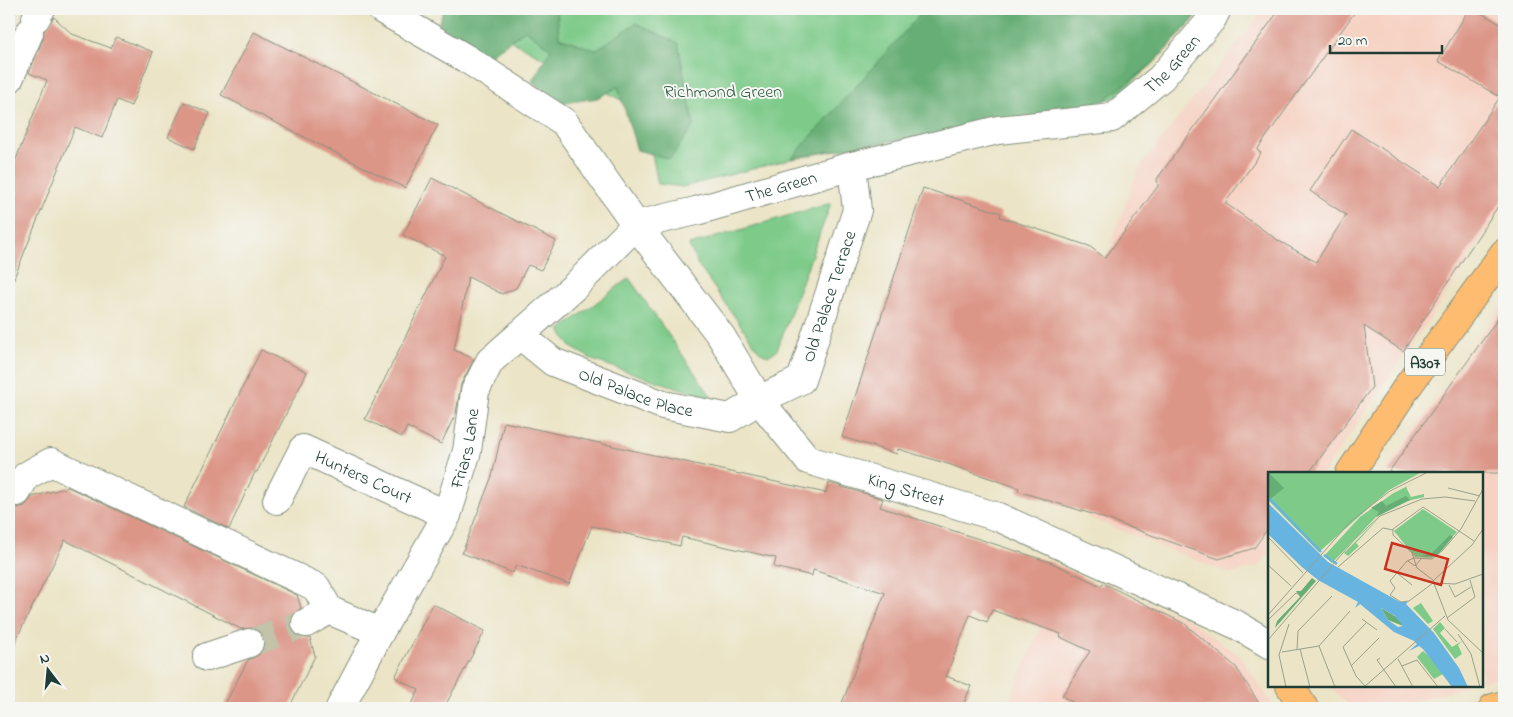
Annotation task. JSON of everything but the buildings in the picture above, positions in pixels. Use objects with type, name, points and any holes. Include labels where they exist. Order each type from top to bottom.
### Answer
[{"type":"main road","name":"A307","points":[[1351,472],[1407,386],[1504,253]]},
{"type":"main road","points":[[1291,687],[1304,708]]},
{"type":"main road","points":[[1493,708],[1504,705]]},
{"type":"street","points":[[381,9],[467,59],[564,122],[636,225]]},
{"type":"street","name":"The Green","points":[[636,225],[696,211],[852,166],[998,130],[1112,118],[1161,78],[1212,19],[1217,9]]},
{"type":"street","points":[[9,79],[36,20]]},
{"type":"street","name":"Old Palace Terrace","points":[[759,400],[801,380],[857,210],[852,166]]},
{"type":"street","name":"Friars Lane","points":[[340,708],[380,632],[447,515],[467,451],[475,391],[490,361],[575,286],[636,225]]},
{"type":"street","name":"King Street","points":[[636,225],[721,336],[759,400],[808,460],[998,517],[1237,625],[1268,643]]},
{"type":"street","name":"Old Palace Place","points":[[520,335],[553,362],[663,405],[730,418],[759,400]]},
{"type":"street","name":"Hunters Court","points":[[277,500],[303,449],[447,515]]},
{"type":"street","points":[[17,492],[26,476],[50,462],[316,587],[329,610],[380,632]]},
{"type":"street","points":[[306,623],[329,610]]},
{"type":"street","points":[[206,657],[249,643]]},
{"type":"shaded area","points":[[1264,9],[1504,9],[1504,204],[1439,305],[1324,472],[1268,472],[1268,554],[1260,566],[1231,574],[1087,517],[1181,293],[1110,246],[1139,168]]},
{"type":"shaded area","points":[[1504,302],[1504,675],[1483,682],[1483,472],[1386,472]]},
{"type":"shaded area","points":[[1064,572],[1186,618],[1240,656],[1275,708],[1006,708]]},
{"type":"shaded area","points":[[1329,687],[1465,687],[1392,708],[1350,706]]},
{"type":"green space","points":[[444,9],[557,9],[559,37],[596,50],[636,23],[678,43],[694,125],[670,159],[637,150],[618,87],[597,98],[559,104],[532,81],[551,49],[525,30],[491,55],[445,45],[439,22]]},
{"type":"green space","name":"Richmond Green","points":[[452,9],[1203,9],[1154,63],[1114,98],[1029,121],[851,147],[791,159],[683,187],[658,184],[648,134],[621,100]]},
{"type":"green space","points":[[925,9],[1203,9],[1154,63],[1103,101],[1029,121],[851,147],[791,159]]},
{"type":"green space","points":[[831,203],[777,350],[768,356],[759,351],[698,265],[689,245]]},
{"type":"green space","points":[[629,278],[713,399],[595,361],[571,347],[560,330]]},
{"type":"tunnel","points":[[249,643],[306,623]]}]
